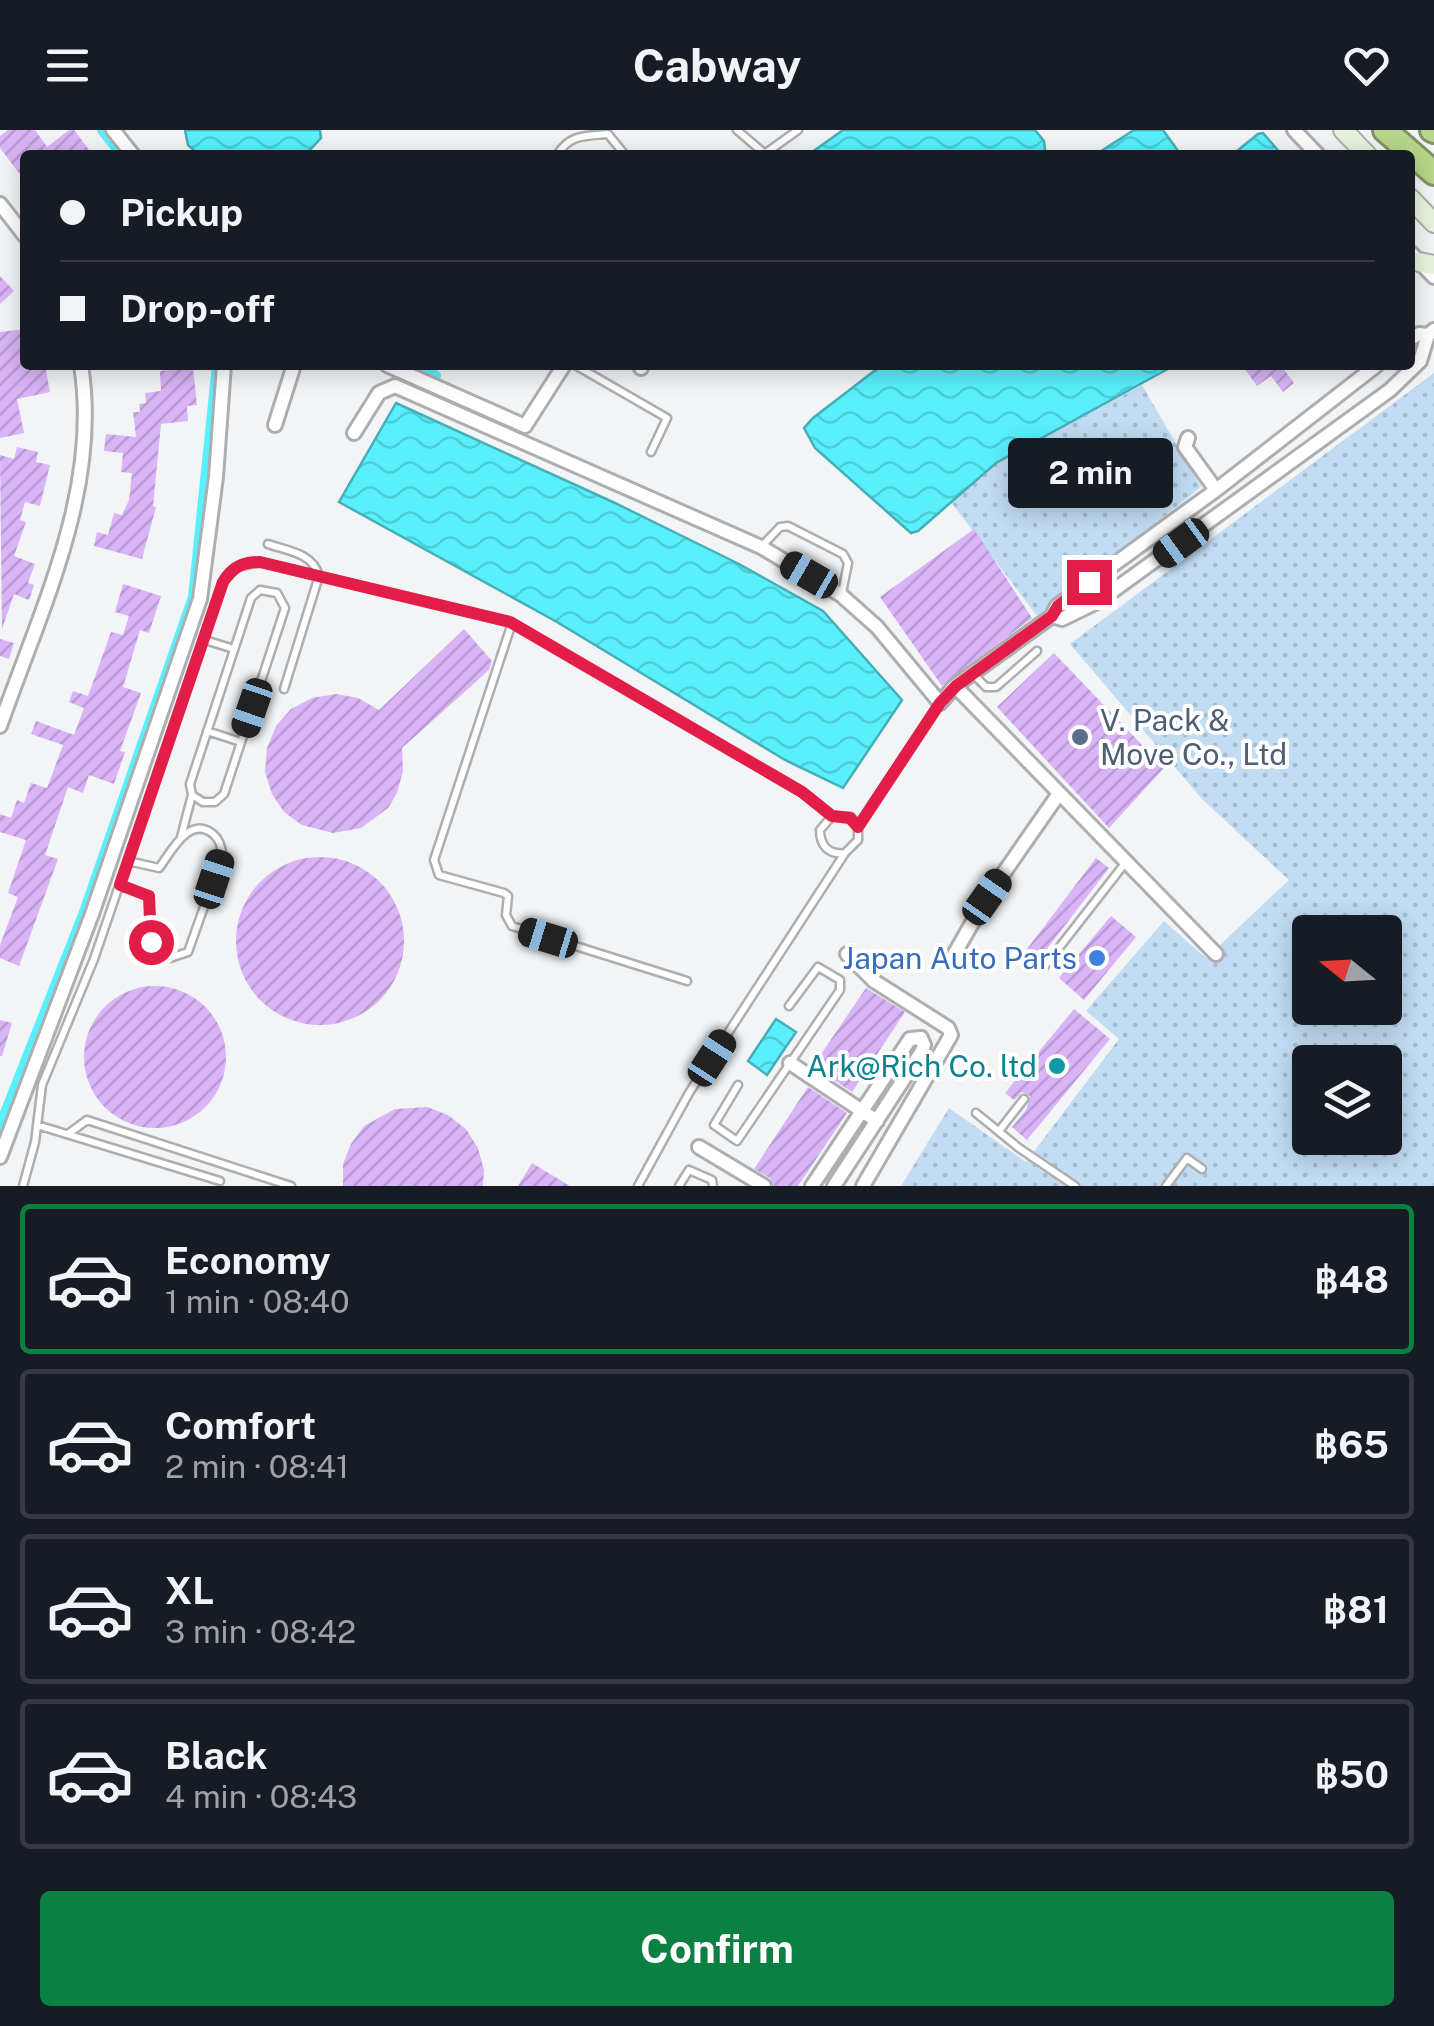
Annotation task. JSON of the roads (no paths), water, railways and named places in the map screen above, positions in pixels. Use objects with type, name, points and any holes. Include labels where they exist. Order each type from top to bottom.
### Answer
[{"type":"highway","points":[[1386,130],[1409,150]]},
{"type":"highway","points":[[1415,155],[1434,172]]},
{"type":"main road","points":[[1343,130],[1362,150]]},
{"type":"main road","points":[[1415,203],[1434,222]]},
{"type":"street","points":[[113,130],[129,150]]},
{"type":"street","points":[[1294,130],[1313,150]]},
{"type":"street","points":[[0,204],[20,230]]},
{"type":"street","points":[[1421,260],[1434,277]]},
{"type":"street","points":[[1415,366],[1431,332]]},
{"type":"street","points":[[0,726],[75,511],[85,449],[83,370]]},
{"type":"street","points":[[0,1157],[92,914],[200,600],[216,477],[224,370]]},
{"type":"street","points":[[275,425],[292,370]]},
{"type":"street","points":[[398,370],[524,426],[561,370]]},
{"type":"street","points":[[354,434],[380,392],[396,386],[761,547],[841,595],[878,628],[940,703],[956,686],[1052,616],[1058,606],[1371,370]]},
{"type":"street","points":[[1052,616],[1062,619],[1099,602],[1390,390],[1411,370]]},
{"type":"street","points":[[1188,438],[1186,447],[1216,490]]},
{"type":"street","points":[[956,686],[1216,954]]},
{"type":"street","points":[[955,953],[987,897],[1058,794]]},
{"type":"street","points":[[847,954],[874,980],[948,1028],[951,1034],[864,1186]]},
{"type":"street","points":[[812,1186],[910,1039],[921,1038],[924,1048],[834,1186]]},
{"type":"street","points":[[790,1063],[877,1121]]},
{"type":"street","points":[[699,1147],[764,1186]]},
{"type":"lane","points":[[737,130],[759,150]]},
{"type":"lane","points":[[771,150],[798,130]]},
{"type":"lane","points":[[560,150],[575,136],[608,134],[621,150]]},
{"type":"lane","points":[[584,370],[667,418],[651,452]]},
{"type":"lane","points":[[761,547],[780,527],[788,526],[843,554],[848,564],[841,595]]},
{"type":"lane","points":[[268,544],[310,560],[319,576],[284,689]]},
{"type":"lane","points":[[24,1186],[42,1086],[94,959],[223,582],[237,566],[260,562],[512,623],[770,773],[832,816],[845,815],[858,827]]},
{"type":"lane","points":[[181,838],[192,796],[190,784],[255,593],[266,589],[278,593],[285,608],[220,799],[203,802],[192,796]]},
{"type":"lane","points":[[512,623],[434,860],[435,868],[440,874],[508,896],[506,915],[512,926],[687,981]]},
{"type":"lane","points":[[205,640],[234,649]]},
{"type":"lane","points":[[972,674],[986,688],[996,687],[1037,651]]},
{"type":"lane","points":[[638,1186],[688,1093],[845,854],[856,846],[858,827],[940,703]]},
{"type":"lane","points":[[208,730],[240,742]]},
{"type":"lane","points":[[832,816],[820,830],[822,843],[832,852],[845,854]]},
{"type":"lane","points":[[120,885],[149,896],[150,937],[158,953],[170,958],[188,952],[223,853],[218,840],[208,831],[195,830],[181,838],[159,868],[128,861]]},
{"type":"lane","points":[[1044,967],[1127,861]]},
{"type":"lane","points":[[738,1085],[714,1125],[738,1141],[840,990],[840,980],[818,967],[788,1006]]},
{"type":"lane","points":[[999,1132],[1024,1099]]},
{"type":"lane","points":[[976,1112],[1075,1186]]},
{"type":"lane","points":[[68,1134],[87,1120],[291,1186]]},
{"type":"lane","points":[[37,1124],[220,1182]]},
{"type":"lane","points":[[1166,1186],[1186,1158],[1202,1170]]},
{"type":"lane","points":[[680,1186],[689,1170],[712,1180],[712,1186]]},
{"type":"water","points":[[185,130],[320,130],[321,138],[310,150],[194,150],[188,145]]},
{"type":"water","points":[[843,130],[1035,130],[1044,141],[1045,150],[815,150]]},
{"type":"water","points":[[1134,130],[1163,130],[1177,150],[1103,150]]},
{"type":"water","points":[[1263,133],[1278,150],[1238,150]]},
{"type":"water","points":[[875,370],[1166,370],[996,463],[911,533],[815,448],[804,428]]},
{"type":"water","points":[[396,403],[615,503],[739,564],[823,611],[902,700],[843,788],[785,760],[557,622],[339,502]]},
{"type":"water","points":[[776,1019],[796,1032],[767,1075],[748,1061]]},
{"type":"waterway","points":[[103,130],[119,150]]},
{"type":"waterway","points":[[0,1128],[84,915],[194,597],[217,370]]},
{"type":"waterway","points":[[420,370],[435,376]]},
{"type":"place","name":"V. Pack & Move Co., Ltd","points":[[1080,737]]},
{"type":"place","name":"Japan Auto Parts","points":[[1097,958]]},
{"type":"place","name":"Ark@Rich Co. ltd","points":[[1057,1066]]}]
